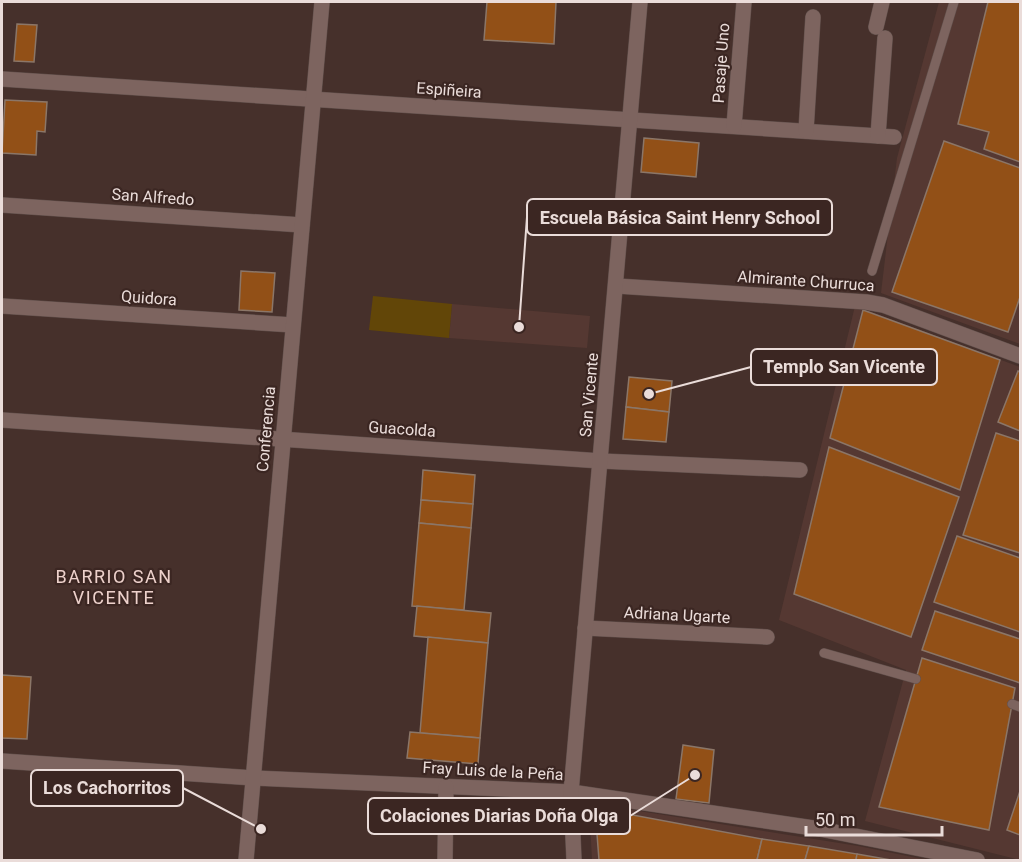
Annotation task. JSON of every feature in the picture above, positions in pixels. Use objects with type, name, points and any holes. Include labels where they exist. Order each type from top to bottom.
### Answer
[{"type":"street","name":"Conferencia","points":[[246,861],[322,2]]},
{"type":"street","name":"San Vicente","points":[[574,861],[571,792],[640,2]]},
{"type":"street","name":"Pasaje Uno","points":[[734,126],[744,2]]},
{"type":"street","points":[[878,136],[882,2]]},
{"type":"street","points":[[806,131],[813,17]]},
{"type":"street","name":"Espiñeira","points":[[2,80],[894,137]]},
{"type":"street","name":"San Alfredo","points":[[2,205],[302,225]]},
{"type":"street","name":"Almirante Churruca","points":[[617,286],[866,302],[883,305],[1020,356]]},
{"type":"street","name":"Quidora","points":[[2,306],[293,326]]},
{"type":"street","name":"Guacolda","points":[[2,420],[601,461],[800,470]]},
{"type":"street","name":"Adriana Ugarte","points":[[585,628],[767,637]]},
{"type":"street","name":"Fray Luis de la Peña","points":[[2,761],[254,778],[571,792],[820,829],[977,861]]},
{"type":"street","points":[[445,861],[446,787]]},
{"type":"lane","points":[[872,271],[954,2]]},
{"type":"lane","points":[[824,653],[916,679]]},
{"type":"shaded area","points":[[939,2],[1020,2],[1020,344],[881,293],[897,158]]},
{"type":"shaded area","points":[[373,296],[452,304],[449,338],[369,330]]},
{"type":"shaded area","points":[[452,304],[590,316],[587,348],[449,338]]},
{"type":"shaded area","points":[[855,306],[1020,367],[1020,860],[865,821],[906,670],[779,620]]},
{"type":"shaded area","points":[[589,803],[858,846],[927,860],[592,860]]},
{"type":"building","points":[[487,2],[556,2],[554,44],[484,40]]},
{"type":"building","points":[[988,2],[1020,2],[1020,162],[984,149],[989,132],[958,124]]},
{"type":"building","points":[[17,24],[37,25],[34,62],[14,61]]},
{"type":"building","points":[[5,100],[47,102],[45,132],[37,131],[36,155],[2,153]]},
{"type":"building","points":[[644,138],[699,143],[696,177],[641,172]]},
{"type":"building","points":[[944,141],[1020,168],[1020,297],[1008,332],[892,292]]},
{"type":"building","points":[[241,271],[275,273],[272,312],[239,310]]},
{"type":"building","points":[[863,310],[1000,360],[960,490],[830,438]]},
{"type":"building","points":[[1018,371],[1020,372],[1020,431],[998,422]]},
{"type":"building","points":[[629,377],[672,381],[669,412],[626,407]]},
{"type":"building","points":[[626,407],[669,412],[666,442],[623,439]]},
{"type":"building","points":[[996,433],[1020,441],[1020,553],[963,535]]},
{"type":"building","points":[[829,447],[959,497],[911,637],[794,594]]},
{"type":"building","points":[[423,470],[475,475],[473,504],[421,500]]},
{"type":"building","points":[[421,500],[473,504],[471,528],[419,523]]},
{"type":"building","points":[[419,523],[471,528],[464,610],[412,606]]},
{"type":"building","points":[[957,536],[1020,558],[1020,632],[934,602]]},
{"type":"building","points":[[417,606],[491,613],[488,643],[414,636]]},
{"type":"building","points":[[935,611],[1020,639],[1020,683],[922,650]]},
{"type":"building","points":[[428,637],[488,643],[480,738],[420,733]]},
{"type":"building","points":[[922,658],[1015,688],[989,830],[879,807]]},
{"type":"building","points":[[2,675],[31,677],[27,739],[2,738]]},
{"type":"building","points":[[410,732],[480,738],[478,764],[407,758]]},
{"type":"building","points":[[683,745],[714,750],[709,803],[676,799]]},
{"type":"building","points":[[1020,791],[1020,835],[1007,830]]},
{"type":"building","points":[[595,808],[762,839],[757,860],[599,860]]},
{"type":"building","points":[[762,839],[809,846],[805,860],[757,860]]},
{"type":"building","points":[[809,846],[857,854],[856,860],[805,860]]},
{"type":"building","points":[[857,854],[891,860],[856,860]]},
{"type":"place","name":"Escuela Básica Saint Henry School","points":[[519,327]]},
{"type":"place","name":"Templo San Vicente","points":[[649,394]]},
{"type":"place","name":"Colaciones Diarias Doña Olga","points":[[695,775]]},
{"type":"place","name":"Los Cachorritos","points":[[261,829]]},
{"type":"district","name":"BARRIO SAN VICENTE","points":[[114,586]]}]
